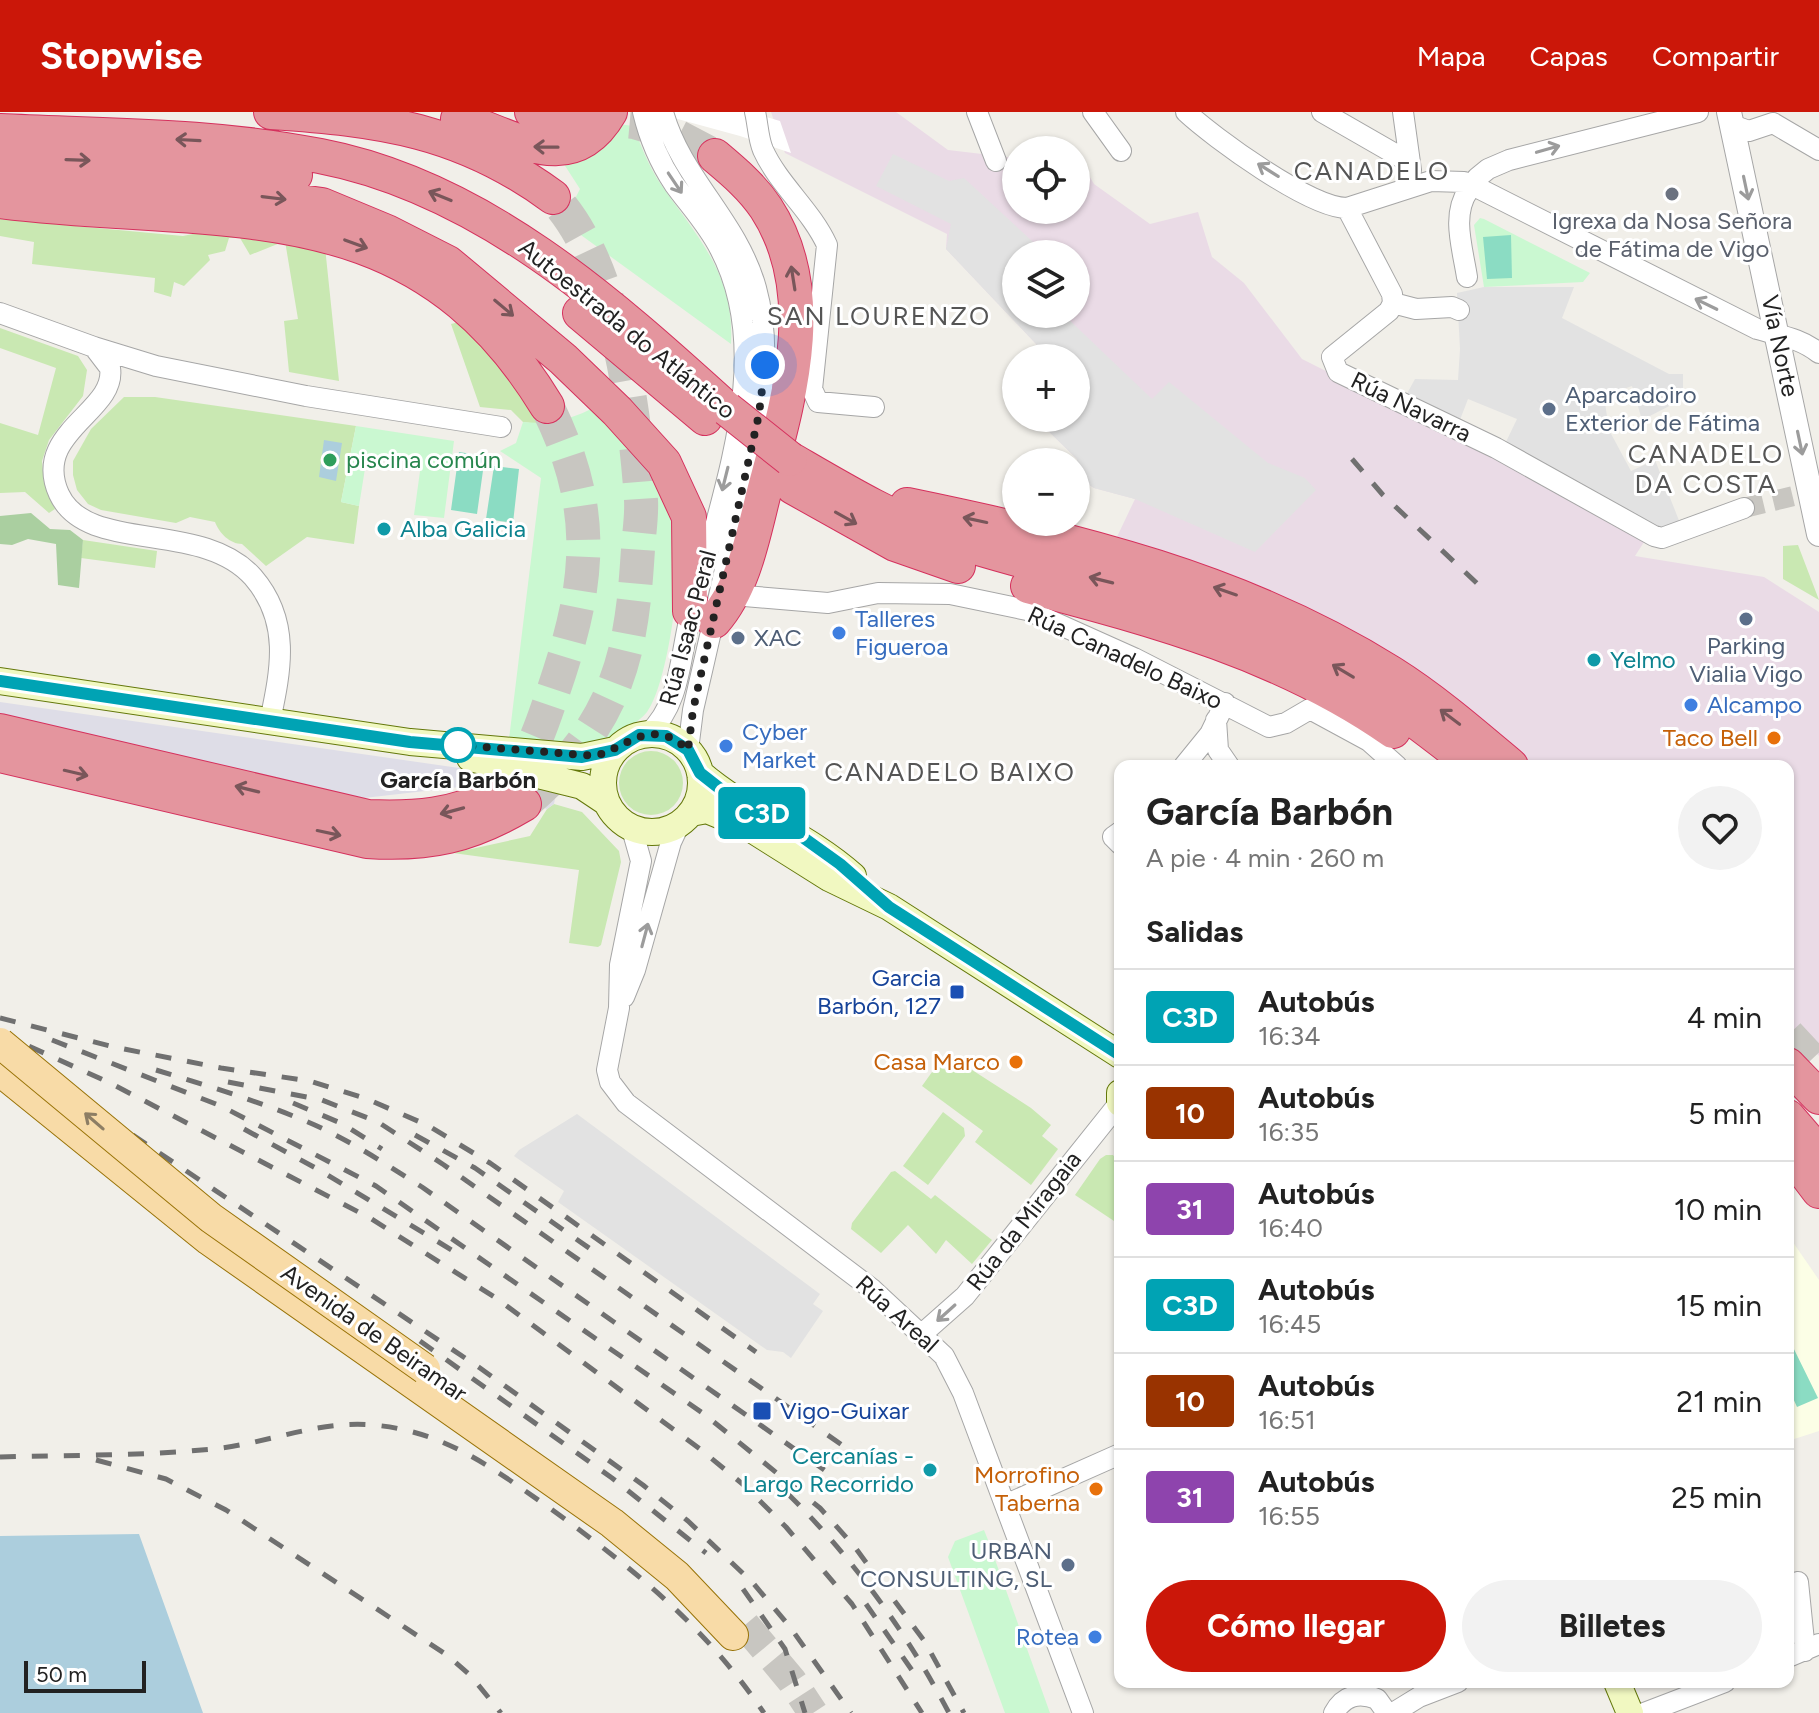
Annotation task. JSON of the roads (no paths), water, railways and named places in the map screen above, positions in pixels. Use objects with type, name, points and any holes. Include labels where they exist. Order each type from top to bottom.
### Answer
[{"type":"highway","points":[[271,112],[357,119],[447,139],[516,169],[553,197]]},
{"type":"highway","points":[[434,112],[468,121],[518,144],[552,148],[583,140],[595,132],[594,115],[532,112]]},
{"type":"highway","name":"Autoestrada do Atlántico","points":[[0,131],[235,142],[323,156],[388,175],[459,204],[524,244],[658,347],[723,420]]},
{"type":"highway","name":"Autoestrada do Atlántico","points":[[0,156],[234,166],[322,179],[387,200],[451,226],[515,263],[785,468],[895,544],[978,572],[1137,614],[1214,639],[1276,665],[1390,728],[1432,760]]},
{"type":"highway","points":[[712,609],[753,535],[794,362],[797,308],[792,268],[780,233],[749,186],[715,156]]},
{"type":"highway","points":[[0,179],[242,194],[322,205],[387,232],[448,263],[563,359],[617,411],[664,463],[689,517],[712,609]]},
{"type":"highway","points":[[0,201],[71,210],[281,224],[332,236],[391,257],[437,285],[468,309],[512,353],[547,406]]},
{"type":"highway","name":"Autoestrada do Atlántico","points":[[785,468],[836,486],[906,522],[946,537],[1148,592],[1218,614],[1284,641],[1343,670],[1466,760]]},
{"type":"highway","points":[[836,486],[894,502],[1070,540],[1150,563],[1259,603],[1329,636],[1395,675],[1503,760]]},
{"type":"highway","points":[[0,731],[368,817],[436,841],[470,831],[510,799]]},
{"type":"highway","points":[[0,755],[367,841],[407,831]]},
{"type":"highway","points":[[1794,1071],[1819,1097]]},
{"type":"highway","points":[[1794,1103],[1819,1131]]},
{"type":"highway","points":[[1794,1124],[1819,1153]]},
{"type":"highway","points":[[1794,1148],[1819,1179]]},
{"type":"highway","points":[[1794,1158],[1819,1191]]},
{"type":"main road","points":[[0,681],[410,742],[582,757],[615,750],[630,739],[648,734],[666,736],[723,791],[801,836],[840,864],[889,907]]},
{"type":"main road","points":[[410,742],[582,786],[606,802],[621,822],[632,829],[656,833],[707,810],[723,815],[829,878],[889,907],[1114,1054]]},
{"type":"main road","points":[[606,802],[603,774],[615,750]]},
{"type":"main road","points":[[685,819],[701,787],[694,762]]},
{"type":"main road","name":"Avenida de Beiramar","points":[[0,1043],[211,1218],[419,1376]]},
{"type":"main road","name":"Avenida de Beiramar","points":[[0,1071],[209,1240],[609,1500],[686,1562],[739,1630]]},
{"type":"main road","points":[[1620,1688],[1630,1713]]},
{"type":"street","name":"Rúa Isaac Peral","points":[[643,112],[661,162],[710,231],[728,267],[740,307],[745,343],[737,428],[698,593],[712,609]]},
{"type":"street","name":"Rúa Isaac Peral","points":[[663,112],[677,151],[738,241],[756,288],[763,322],[765,365],[759,414],[712,609],[693,710],[694,762]]},
{"type":"street","points":[[755,112],[762,148],[780,178],[818,225],[827,245],[812,389],[818,402],[874,407]]},
{"type":"street","points":[[977,112],[996,161]]},
{"type":"street","points":[[1093,112],[1121,151]]},
{"type":"street","points":[[1322,112],[1409,162]]},
{"type":"street","points":[[1467,277],[1459,218],[1462,200],[1488,169],[1658,116],[1698,112]]},
{"type":"street","points":[[1189,113],[1209,133],[1315,199],[1347,208],[1431,181],[1472,185],[1746,324],[1777,335],[1801,339],[1819,353]]},
{"type":"street","points":[[1730,115],[1749,131],[1776,118],[1819,150]]},
{"type":"street","name":"Vía Norte","points":[[1730,115],[1819,534]]},
{"type":"street","points":[[1384,147],[1395,145],[1404,122]]},
{"type":"street","points":[[1404,122],[1409,162],[1416,185]]},
{"type":"street","points":[[1347,208],[1392,294],[1393,303],[1402,308],[1452,307],[1459,310]]},
{"type":"street","name":"Rúa Navarra","points":[[1393,303],[1389,311],[1332,357],[1338,372],[1496,448],[1654,536],[1662,538],[1744,508]]},
{"type":"street","points":[[0,313],[147,363],[342,402],[501,427]]},
{"type":"street","points":[[94,347],[110,375]]},
{"type":"street","points":[[147,363],[110,375],[99,400],[62,441],[54,466],[59,493],[67,506],[88,523],[199,544],[225,555],[248,572],[266,596],[281,633],[281,663],[270,721]]},
{"type":"street","name":"Rúa Canadelo Baixo","points":[[712,609],[845,602],[878,593],[950,594],[1027,610],[1220,711],[1269,727],[1286,723],[1310,709],[1369,741],[1390,760]]},
{"type":"street","name":"Rúa Isaac Peral","points":[[648,734],[667,713],[712,609]]},
{"type":"street","points":[[1189,760],[1210,734],[1220,711]]},
{"type":"street","points":[[1220,711],[1218,750],[1225,760]]},
{"type":"street","name":"Rúa Areal","points":[[619,1008],[635,970],[671,842],[685,819]]},
{"type":"street","name":"Rúa Areal","points":[[632,829],[641,861],[620,965],[619,1008],[607,1070],[610,1082],[619,1095],[821,1248],[944,1356],[954,1374],[1083,1713]]},
{"type":"street","name":"Rúa da Miragaia","points":[[922,1334],[965,1296],[1114,1110]]},
{"type":"street","points":[[1005,1505],[1114,1457]]},
{"type":"street","points":[[1798,1582],[1804,1651]]},
{"type":"street","points":[[1335,1711],[1338,1688]]},
{"type":"street","points":[[1335,1711],[1360,1689],[1377,1699],[1390,1713],[1442,1688]]},
{"type":"street","points":[[1644,1713],[1709,1688]]},
{"type":"water","name":"piscina común","points":[[324,440],[342,443],[336,481],[319,477]]},
{"type":"water","points":[[139,1534],[203,1713],[0,1713],[0,1536]]},
{"type":"tunnel","points":[[579,117],[634,122],[671,133],[715,156]]},
{"type":"tunnel","points":[[524,804],[575,753],[612,691],[624,657],[631,621],[641,512],[634,424],[607,298],[575,225],[553,197]]},
{"type":"tunnel","points":[[511,781],[531,750],[545,715],[575,617],[581,582],[582,514],[564,444],[547,406]]},
{"type":"tunnel","points":[[1744,508],[1819,490]]},
{"type":"tunnel","points":[[1794,1041],[1819,1068]]},
{"type":"tunnel","points":[[745,1625],[792,1681],[813,1713]]},
{"type":"railway","points":[[1352,459],[1383,495],[1482,588]]},
{"type":"railway","points":[[0,1018],[114,1047],[221,1068],[310,1081],[367,1099],[427,1125],[490,1163],[756,1352]]},
{"type":"railway","points":[[0,1033],[110,1083],[370,1218],[496,1298],[700,1449],[745,1486],[786,1527],[852,1604],[922,1713]]},
{"type":"railway","points":[[52,1040],[221,1106],[376,1186],[704,1414],[820,1508],[854,1546],[925,1642],[964,1713]]},
{"type":"railway","points":[[0,1046],[480,1368],[643,1485],[688,1521],[753,1583],[790,1627],[851,1713]]},
{"type":"railway","points":[[156,1070],[285,1113],[364,1151],[422,1187],[830,1474]]},
{"type":"railway","points":[[228,1082],[322,1100],[378,1122],[444,1165],[849,1450]]},
{"type":"railway","points":[[293,1103],[343,1124],[382,1149]]},
{"type":"railway","points":[[244,1129],[321,1171],[455,1252]]},
{"type":"railway","points":[[415,1135],[475,1168],[599,1255]]},
{"type":"railway","points":[[420,1341],[612,1478],[706,1553]]},
{"type":"railway","points":[[0,1457],[212,1449],[352,1424],[423,1435],[489,1466],[640,1577],[718,1653],[764,1713]]},
{"type":"railway","points":[[96,1460],[166,1479],[226,1510],[447,1655],[471,1676],[501,1713]]},
{"type":"railway","points":[[788,1494],[835,1544],[897,1625],[949,1713]]},
{"type":"railway","points":[[743,1589],[785,1649],[805,1713]]},
{"type":"railway","points":[[866,1604],[916,1676]]},
{"type":"place","name":"Igrexa da Nosa Señora de Fátima de Vigo","points":[[1672,194]]},
{"type":"place","name":"Aparcadoiro Exterior de Fátima","points":[[1549,409]]},
{"type":"place","name":"piscina común","points":[[330,460]]},
{"type":"place","name":"Alba Galicia","points":[[384,529]]},
{"type":"place","name":"Parking Vialia Vigo","points":[[1746,619]]},
{"type":"place","name":"Talleres Figueroa","points":[[839,633]]},
{"type":"place","name":"XAC","points":[[738,638]]},
{"type":"place","name":"Yelmo","points":[[1594,660]]},
{"type":"place","name":"Alcampo","points":[[1691,705]]},
{"type":"place","name":"Taco Bell","points":[[1774,738]]},
{"type":"place","name":"García Barbón","points":[[458,745]]},
{"type":"place","name":"Cyber Market","points":[[726,746]]},
{"type":"place","name":"Garcia Barbón, 127","points":[[957,992]]},
{"type":"place","name":"Casa Marco","points":[[1016,1062]]},
{"type":"place","name":"Vigo-Guixar","points":[[762,1411]]},
{"type":"place","name":"Cercanías - Largo Recorrido","points":[[930,1470]]},
{"type":"place","name":"Morrofino Taberna","points":[[1096,1489]]},
{"type":"place","name":"URBAN CONSULTING, SL","points":[[1068,1565]]},
{"type":"place","name":"Rotea","points":[[1095,1637]]},
{"type":"district","name":"CANADELO","points":[[1372,171]]},
{"type":"district","name":"SAN LOURENZO","points":[[879,316]]},
{"type":"district","name":"CANADELO DA COSTA","points":[[1706,469]]},
{"type":"district","name":"CANADELO BAIXO","points":[[950,772]]}]
